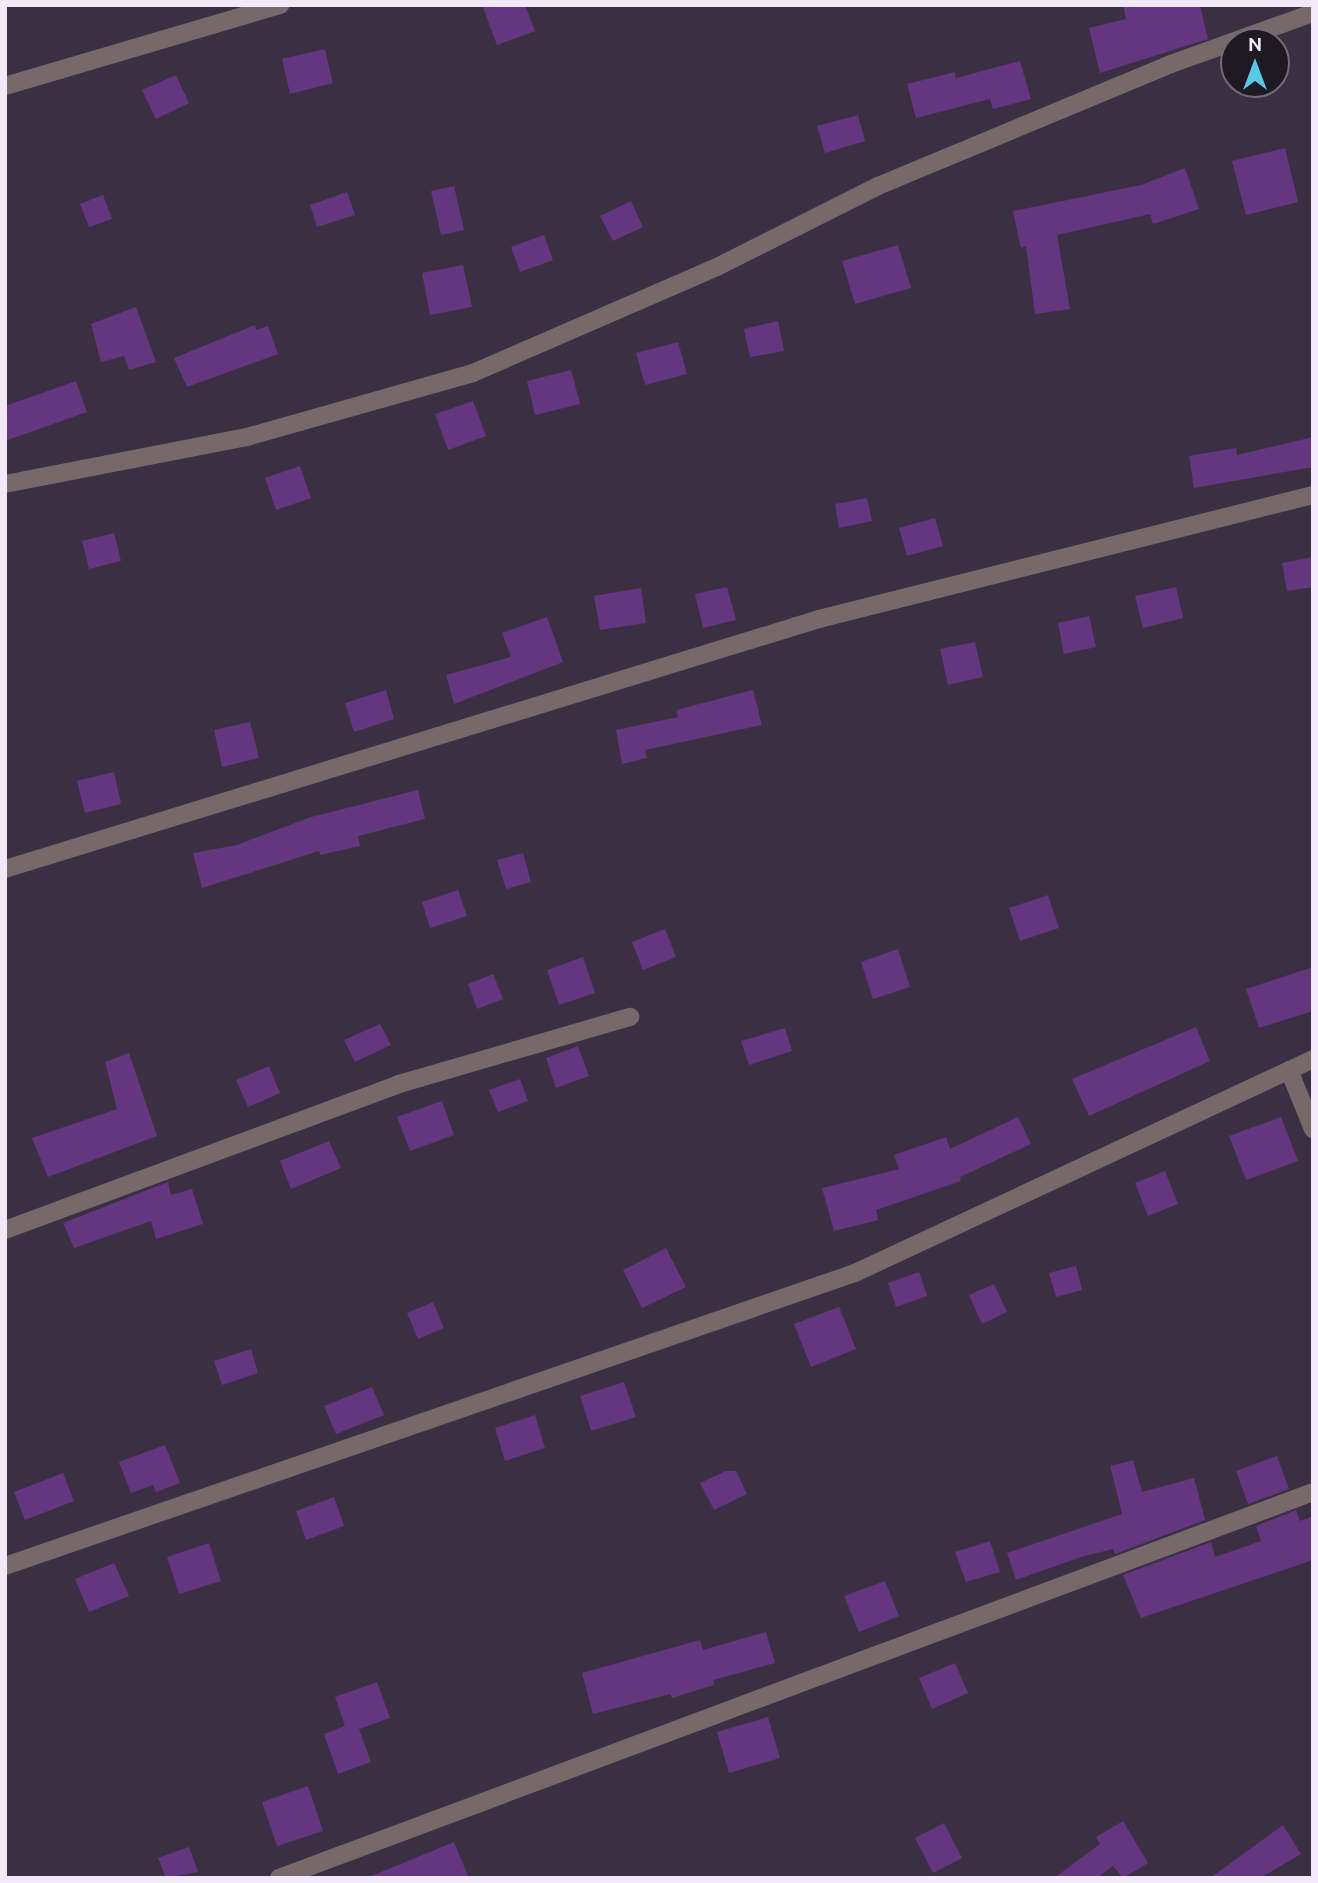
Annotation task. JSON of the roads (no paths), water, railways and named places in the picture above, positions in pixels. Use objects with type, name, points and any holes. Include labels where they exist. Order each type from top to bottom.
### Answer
[{"type":"street","points":[[5,86],[281,5]]},
{"type":"street","points":[[5,484],[247,437],[473,373],[717,267],[878,186],[1171,64],[1313,13]]},
{"type":"street","points":[[5,869],[819,618],[1313,495]]},
{"type":"street","points":[[5,1230],[399,1084],[629,1017]]},
{"type":"street","points":[[5,1566],[855,1273],[1313,1059]]},
{"type":"street","points":[[1289,1070],[1313,1129]]},
{"type":"street","points":[[279,1878],[1313,1492]]}]
